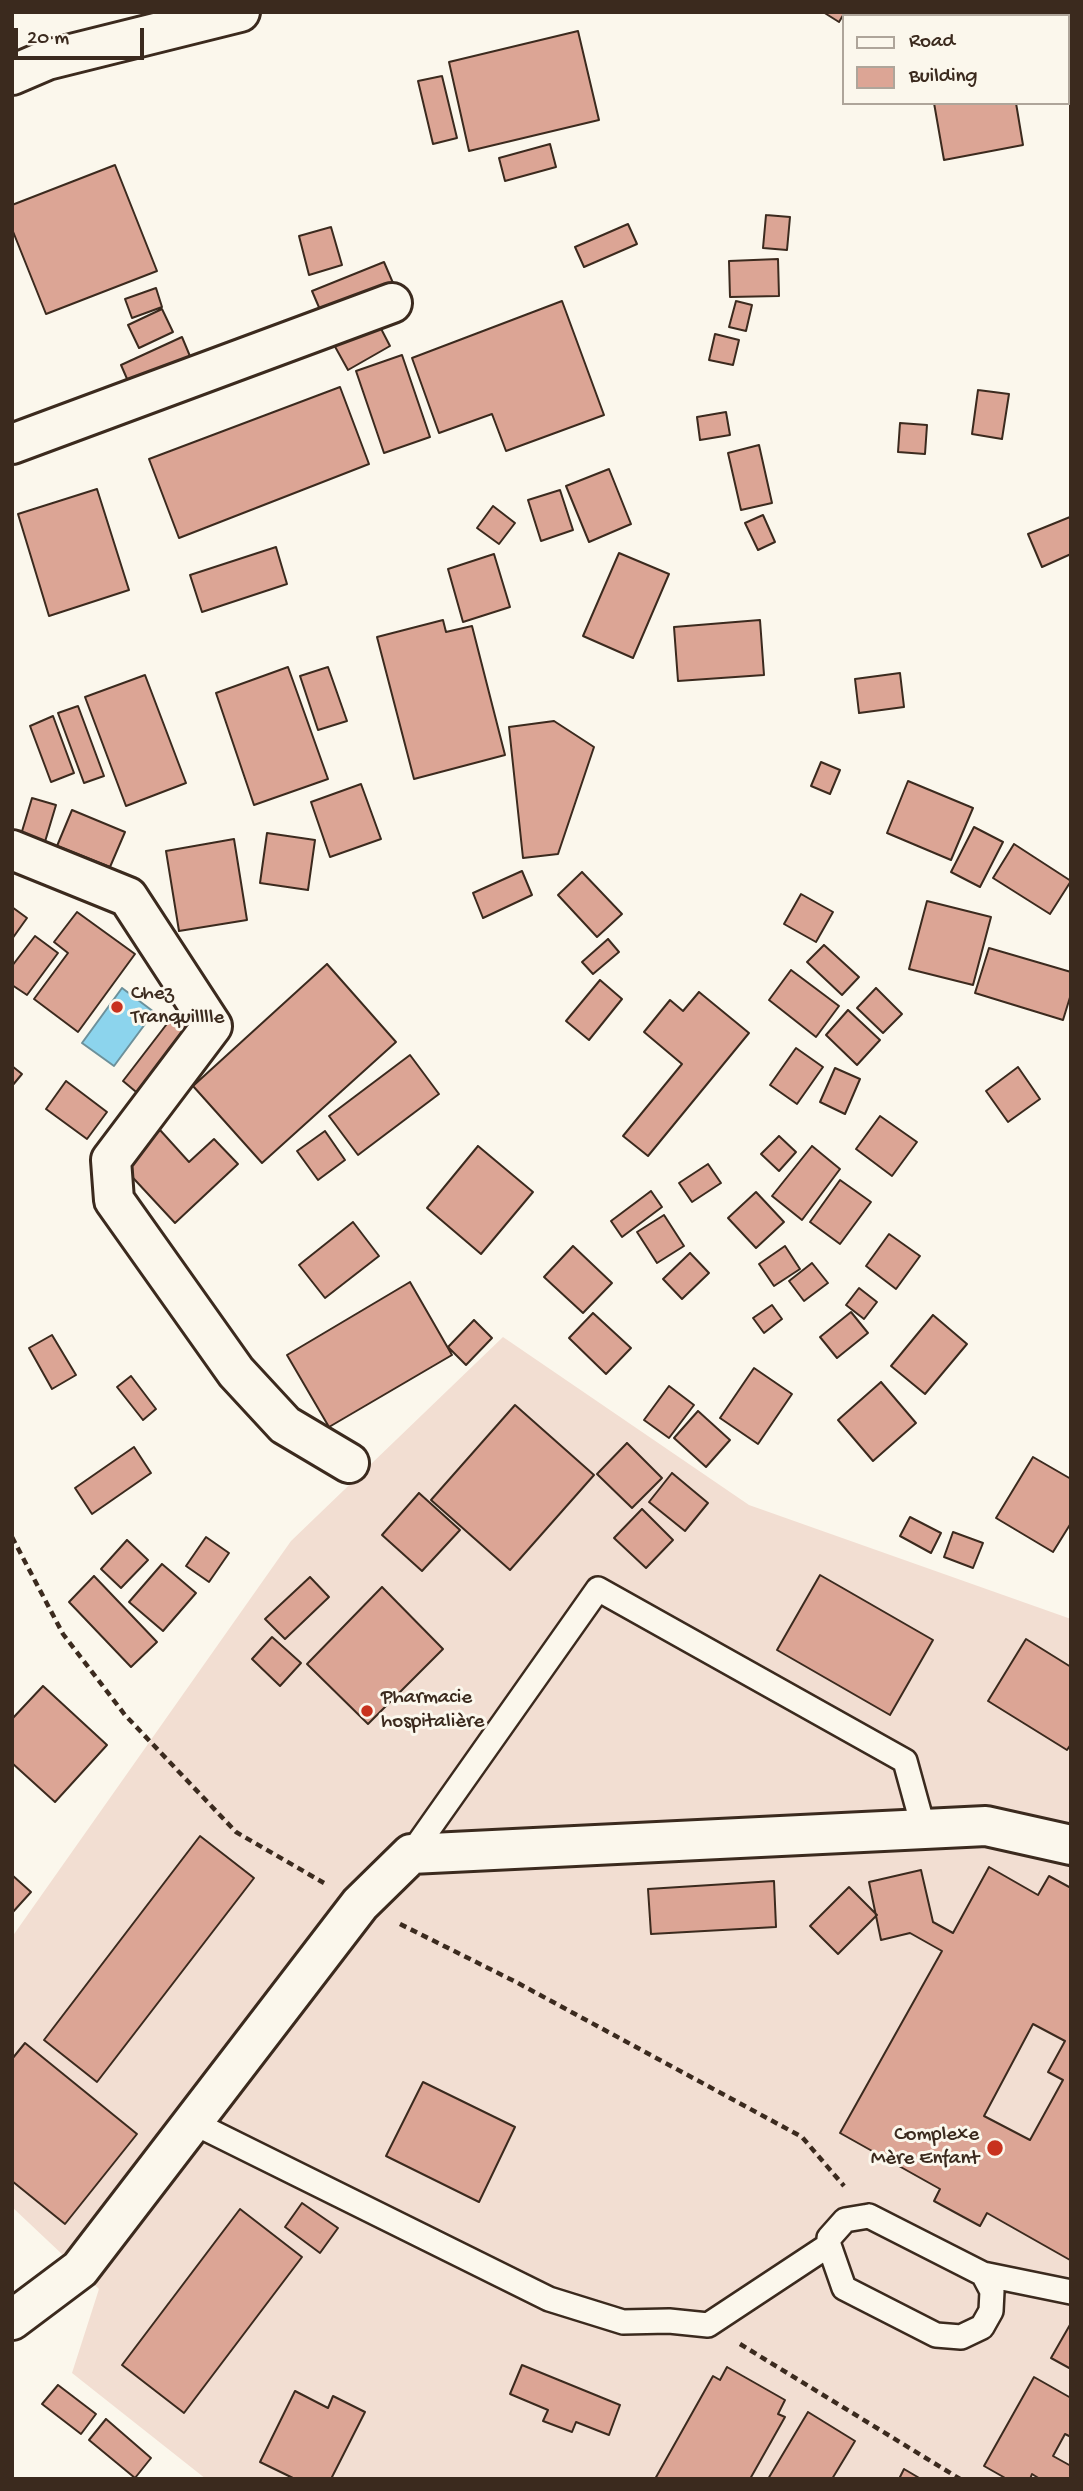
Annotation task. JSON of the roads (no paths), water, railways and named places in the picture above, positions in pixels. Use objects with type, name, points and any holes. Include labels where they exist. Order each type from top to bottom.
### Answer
[{"type":"street","points":[[12,75],[47,60],[240,12]]},
{"type":"street","points":[[12,444],[391,303]]},
{"type":"street","points":[[12,850],[128,897],[212,1026],[111,1160],[114,1200],[236,1372],[285,1425],[349,1463]]},
{"type":"street","points":[[12,2320],[80,2269],[360,1904],[411,1854],[986,1826],[1071,1845]]},
{"type":"lane","points":[[411,1854],[598,1589],[905,1761],[924,1830]]},
{"type":"lane","points":[[194,2123],[549,2299],[623,2322],[668,2321],[708,2325],[829,2245]]},
{"type":"lane","points":[[983,2274],[992,2291],[991,2311],[982,2327],[961,2337],[936,2334],[844,2288],[829,2245],[830,2238],[845,2220],[869,2216],[983,2274],[1071,2292]]},
{"type":"water","points":[[122,988],[154,1012],[114,1066],[82,1043]]},
{"type":"place","name":"Chez Tranquilllle","points":[[117,1007]]},
{"type":"place","name":"Pharmacie hospitalière","points":[[367,1711]]},
{"type":"place","name":"Complexe Mère Enfant","points":[[995,2148]]}]
